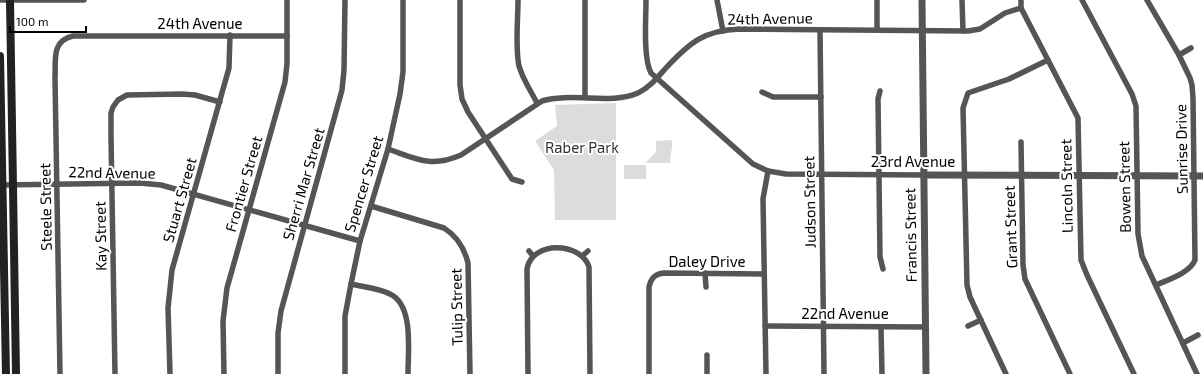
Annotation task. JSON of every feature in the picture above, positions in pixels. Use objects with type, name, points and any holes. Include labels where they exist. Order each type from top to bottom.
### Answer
[{"type":"main road","points":[[10,0],[16,374]]},
{"type":"main road","points":[[0,56],[1,185],[6,374]]},
{"type":"street","points":[[0,0],[84,0]]},
{"type":"street","name":"Frontier Street","points":[[224,374],[223,332],[224,304],[227,288],[285,82],[287,64],[287,0]]},
{"type":"street","name":"Sherri Mar Street","points":[[278,374],[278,333],[281,310],[338,110],[342,90],[344,70],[345,0]]},
{"type":"street","name":"Spencer Street","points":[[345,374],[346,316],[351,284],[360,241],[388,150],[400,94],[403,72],[403,0]]},
{"type":"street","points":[[460,0],[461,92],[468,112],[512,179],[522,182]]},
{"type":"street","points":[[518,0],[519,66],[523,77],[537,103]]},
{"type":"street","points":[[585,97],[586,0]]},
{"type":"street","points":[[646,0],[647,63],[651,73],[656,79]]},
{"type":"street","points":[[718,0],[723,31]]},
{"type":"street","points":[[877,0],[877,30]]},
{"type":"street","name":"Francis Street","points":[[922,0],[921,31],[926,374]]},
{"type":"street","points":[[962,0],[963,31]]},
{"type":"street","name":"Lincoln Street","points":[[1021,0],[1021,8],[1078,118],[1081,260],[1134,374]]},
{"type":"street","name":"Bowen Street","points":[[1082,0],[1132,94],[1136,106],[1138,241],[1142,256],[1197,374]]},
{"type":"street","name":"Sunrise Drive","points":[[1149,1],[1178,55],[1192,85],[1195,254],[1193,264],[1186,271],[1156,286]]},
{"type":"street","name":"24th Avenue","points":[[388,150],[426,162],[449,160],[461,155],[537,103],[550,98],[628,96],[644,90],[687,46],[705,36],[723,31],[740,29],[963,31],[980,29],[1005,13],[1021,8]]},
{"type":"street","name":"Judson Street","points":[[820,30],[824,374]]},
{"type":"street","name":"Stuart Street","points":[[170,374],[168,308],[172,270],[229,68],[230,35]]},
{"type":"street","name":"24th Avenue","points":[[61,39],[73,36],[287,36]]},
{"type":"street","name":"Steele Street","points":[[60,374],[56,58],[57,47],[61,39]]},
{"type":"street","points":[[1178,55],[1191,48]]},
{"type":"street","points":[[1006,374],[970,297],[967,285],[963,108],[968,93],[1009,79],[1048,60]]},
{"type":"street","name":"23rd Avenue","points":[[656,79],[745,158],[768,171],[786,174],[1203,176]]},
{"type":"street","points":[[880,91],[878,99],[880,258],[883,268]]},
{"type":"street","points":[[762,92],[773,97],[821,97]]},
{"type":"street","name":"Kay Street","points":[[115,374],[111,113],[116,98],[131,94],[182,94],[195,95],[220,102]]},
{"type":"street","name":"Grant Street","points":[[1021,142],[1023,265],[1025,279],[1070,374]]},
{"type":"street","points":[[766,374],[763,199],[768,171]]},
{"type":"street","name":"22nd Avenue","points":[[1,185],[140,183],[161,186],[360,241]]},
{"type":"street","name":"Tulip Street","points":[[371,206],[444,228],[458,239],[465,252],[468,262],[470,374]]},
{"type":"street","points":[[528,374],[528,262],[531,253],[546,249],[558,248],[570,249],[587,260],[589,268],[590,374]]},
{"type":"street","points":[[582,256],[588,251]]},
{"type":"street","points":[[648,273],[652,278]]},
{"type":"street","name":"Daley Drive","points":[[650,374],[649,287],[652,278],[664,273],[764,274]]},
{"type":"street","points":[[705,273],[706,287]]},
{"type":"street","points":[[351,284],[389,293],[396,297],[401,303],[407,318],[408,374]]},
{"type":"street","points":[[968,326],[981,320]]},
{"type":"street","name":"22nd Avenue","points":[[765,326],[926,327]]},
{"type":"street","points":[[881,327],[882,374]]},
{"type":"street","points":[[1183,343],[1198,335]]},
{"type":"street","points":[[707,355],[707,374]]},
{"type":"green space","name":"Raber Park","points":[[616,103],[616,220],[555,220],[554,170],[535,141],[557,126],[555,105]]},
{"type":"green space","points":[[672,140],[670,163],[645,163],[656,152],[656,141]]},
{"type":"green space","points":[[624,165],[646,165],[646,179],[624,179]]}]
